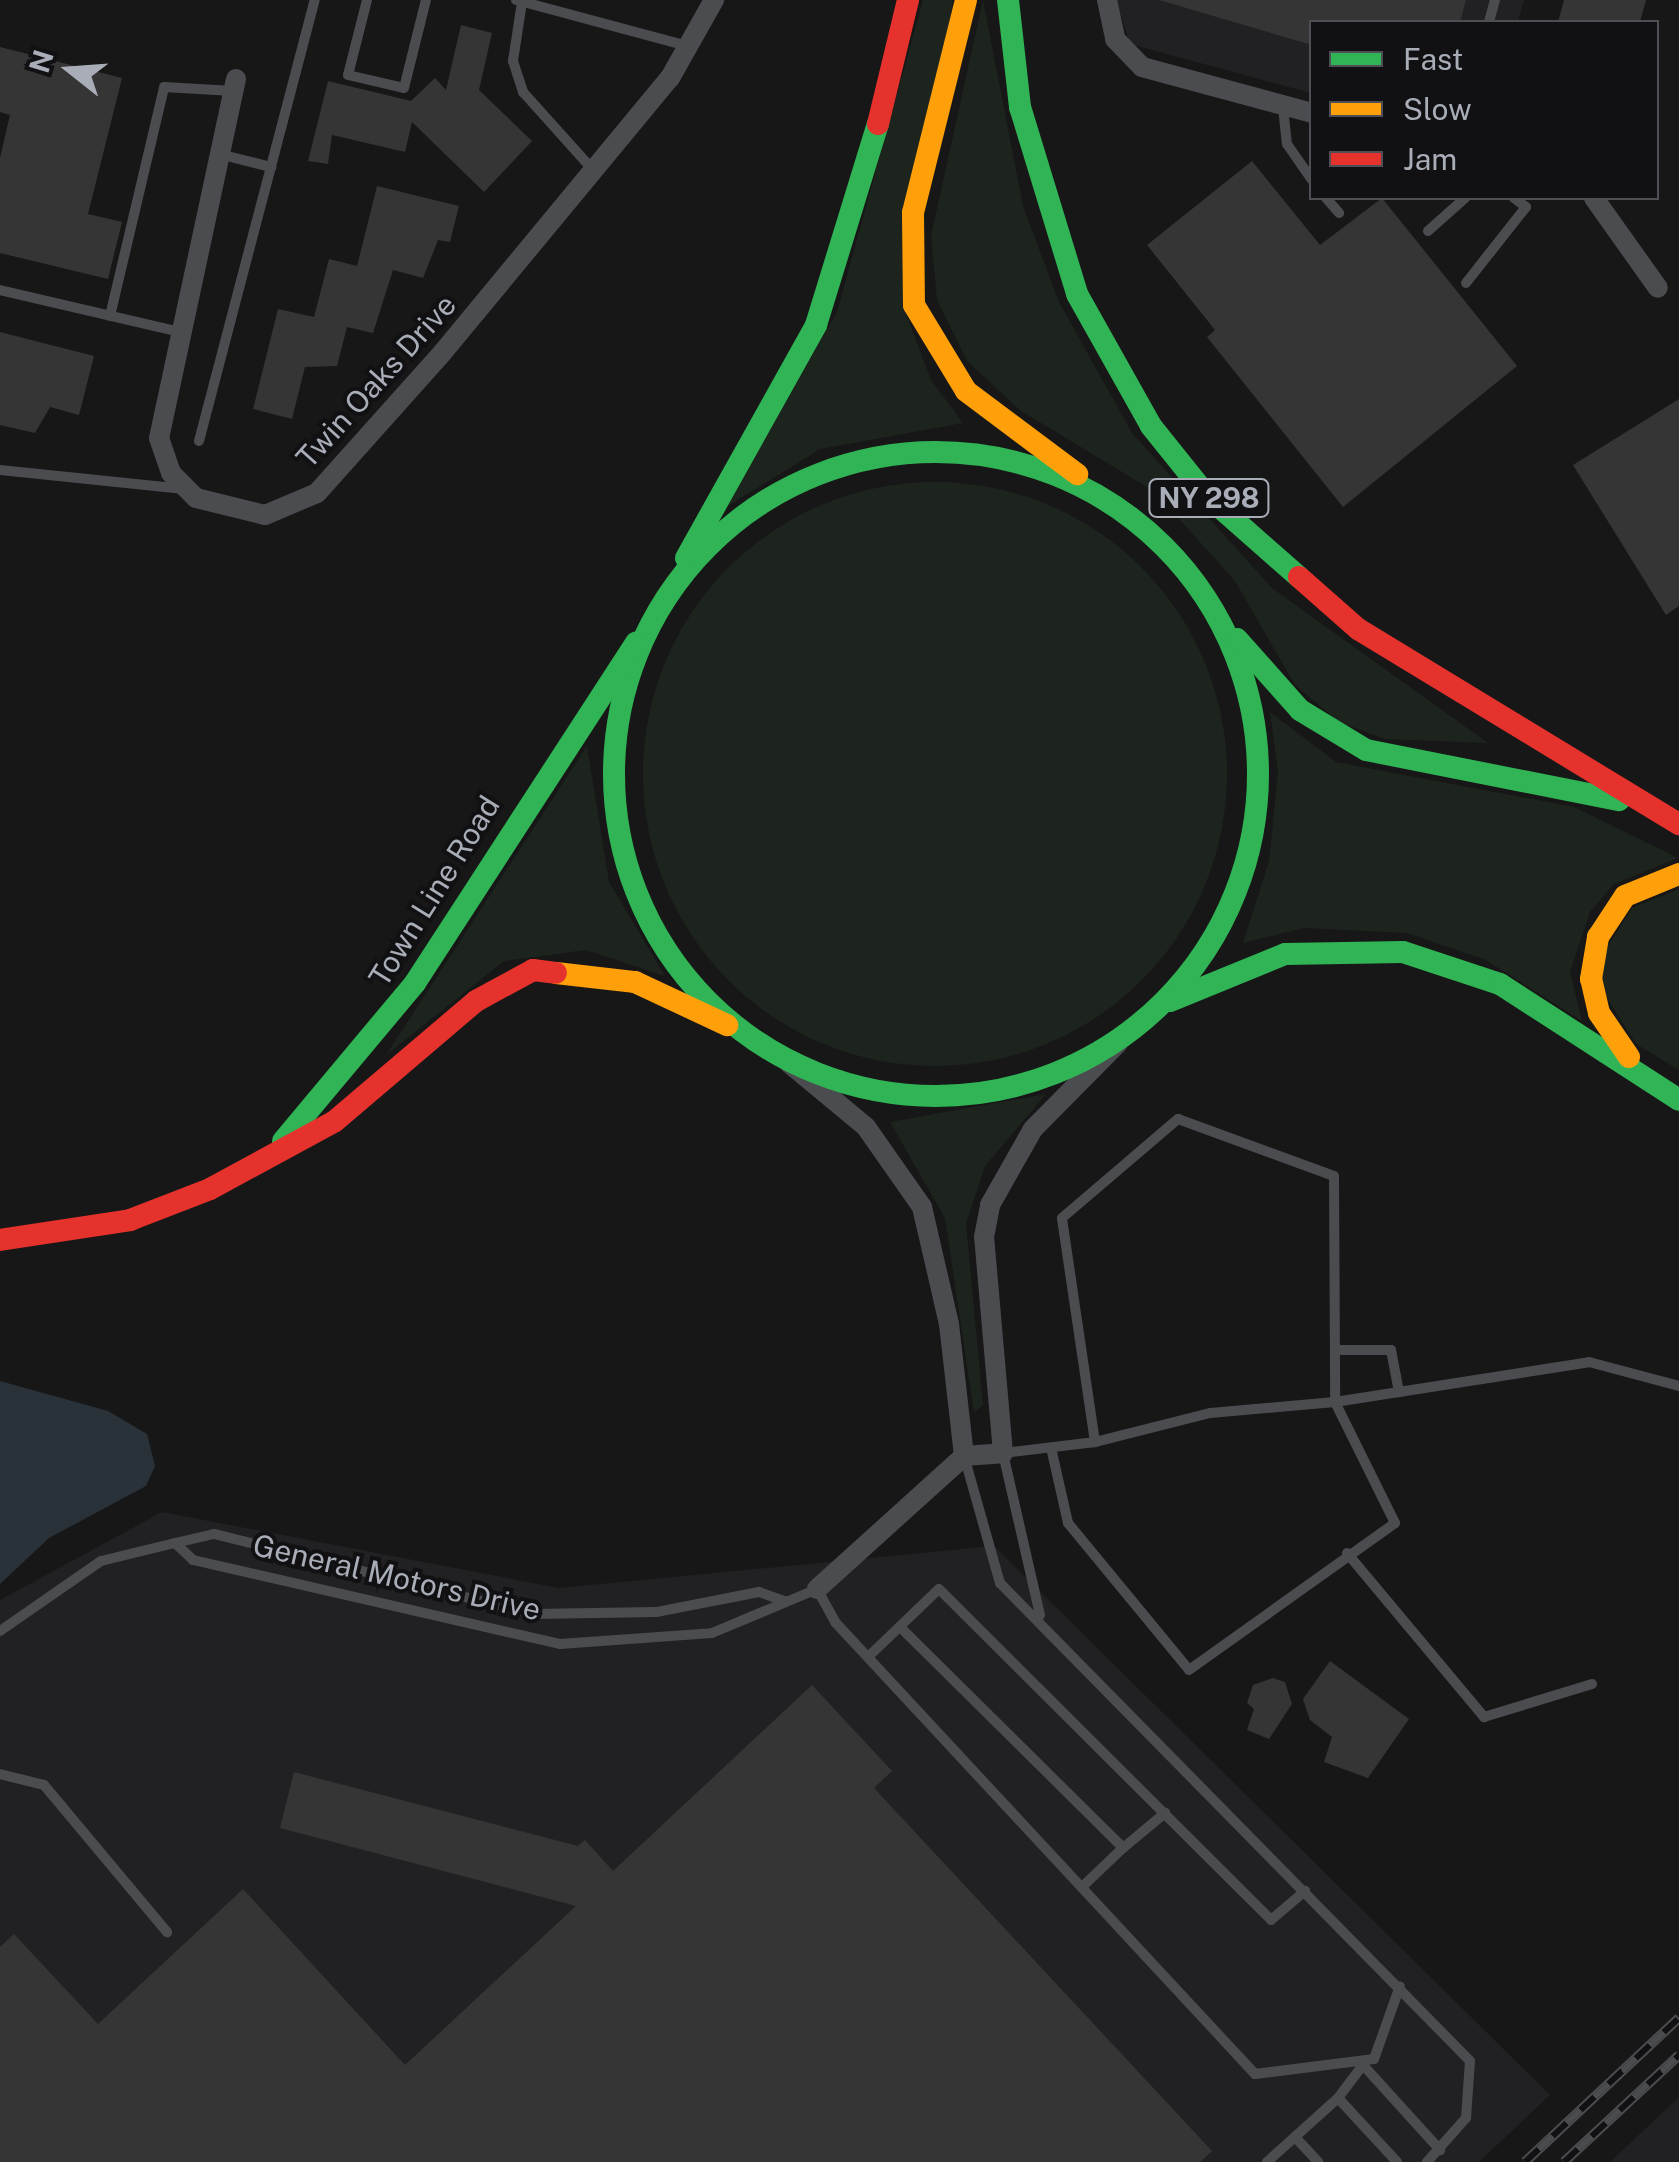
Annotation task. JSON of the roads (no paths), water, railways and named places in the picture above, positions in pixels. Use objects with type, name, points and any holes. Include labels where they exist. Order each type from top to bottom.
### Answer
[{"type":"main road","name":"Town Line Road","points":[[268,1158],[415,983],[636,643],[816,325],[863,187],[908,0]]},
{"type":"main road","points":[[966,0],[913,214],[914,305],[966,391],[1168,547],[1222,622],[1257,734],[1252,838],[1209,944],[1170,1001]]},
{"type":"main road","name":"NY 298","points":[[1008,0],[1020,108],[1077,294],[1185,468],[1241,534],[1358,630],[1679,824]]},
{"type":"main road","points":[[674,579],[742,519],[848,464],[954,452],[1034,465],[1099,494]]},
{"type":"main road","name":"NY 298","points":[[1222,622],[1300,710],[1366,750],[1524,774],[1657,810]]},
{"type":"main road","points":[[636,643],[619,722],[616,821],[644,914],[727,1026]]},
{"type":"main road","points":[[1643,1076],[1599,1012],[1591,979],[1598,937],[1625,896],[1679,874]]},
{"type":"main road","points":[[1170,1001],[1285,954],[1402,952],[1500,984],[1679,1100]]},
{"type":"main road","name":"Town Line Road","points":[[0,1240],[130,1220],[268,1158],[335,1120],[476,1001],[533,970],[634,982],[727,1026],[789,1063],[858,1087],[944,1094],[1004,1089],[1116,1044],[1170,1001]]},
{"type":"street","name":"Twin Oaks Drive","points":[[184,490],[247,515],[317,493],[596,173],[688,46],[714,0]]},
{"type":"street","points":[[1107,0],[1114,39],[1142,67],[1309,112]]},
{"type":"street","points":[[184,490],[159,438],[176,331],[235,85]]},
{"type":"street","points":[[1595,200],[1658,288]]},
{"type":"street","points":[[789,1063],[866,1126],[922,1208],[946,1304],[964,1456],[1003,1453],[990,1206],[1033,1129],[1116,1044]]},
{"type":"street","name":"General Motors Drive","points":[[817,1589],[964,1456]]},
{"type":"lane","points":[[199,441],[315,0]]},
{"type":"lane","points":[[367,0],[348,75],[404,88],[426,0]]},
{"type":"lane","points":[[596,173],[524,92],[513,61],[519,1],[688,46]]},
{"type":"lane","points":[[110,316],[164,87],[235,85]]},
{"type":"lane","points":[[1283,106],[1287,144],[1309,176]]},
{"type":"lane","points":[[218,154],[271,167]]},
{"type":"lane","points":[[1328,200],[1339,213]]},
{"type":"lane","points":[[1428,231],[1462,200]]},
{"type":"lane","points":[[1466,283],[1526,207],[1517,200]]},
{"type":"lane","points":[[0,290],[176,331]]},
{"type":"lane","points":[[0,470],[184,490]]},
{"type":"lane","points":[[1052,1452],[1068,1523],[1189,1670],[1395,1523],[1335,1402],[1334,1176],[1178,1120],[1062,1218],[1095,1442]]},
{"type":"lane","points":[[1335,1350],[1391,1350],[1399,1392]]},
{"type":"lane","points":[[1040,1614],[1003,1453],[1052,1452],[1210,1413],[1335,1402],[1589,1362],[1679,1386]]},
{"type":"lane","points":[[964,1456],[989,1564],[1016,1602],[1040,1614],[1470,2062],[1466,2118],[1427,2162]]},
{"type":"lane","name":"General Motors Drive","points":[[0,1631],[101,1561],[214,1534],[533,1614],[656,1612],[759,1592],[784,1602]]},
{"type":"lane","name":"General Motors Drive","points":[[175,1543],[193,1560],[522,1641],[684,1639],[758,1620],[784,1602],[817,1589]]},
{"type":"lane","points":[[1348,1553],[1484,1717],[1592,1684]]},
{"type":"lane","points":[[817,1589],[868,1657],[1255,2074],[1312,2062],[1364,2065],[1440,2150]]},
{"type":"lane","points":[[868,1657],[939,1589],[1270,1920],[1306,1890]]},
{"type":"lane","points":[[900,1627],[1123,1848]]},
{"type":"lane","points":[[0,1774],[44,1785],[167,1932]]},
{"type":"lane","points":[[1082,1887],[1164,1813]]},
{"type":"lane","points":[[1267,2162],[1338,2098],[1386,2043],[1400,1986]]},
{"type":"lane","points":[[1338,2098],[1397,2162]]},
{"type":"lane","points":[[1295,2137],[1318,2162]]},
{"type":"railway","points":[[1525,2162],[1679,2018]]},
{"type":"railway","points":[[1564,2162],[1679,2055]]}]
